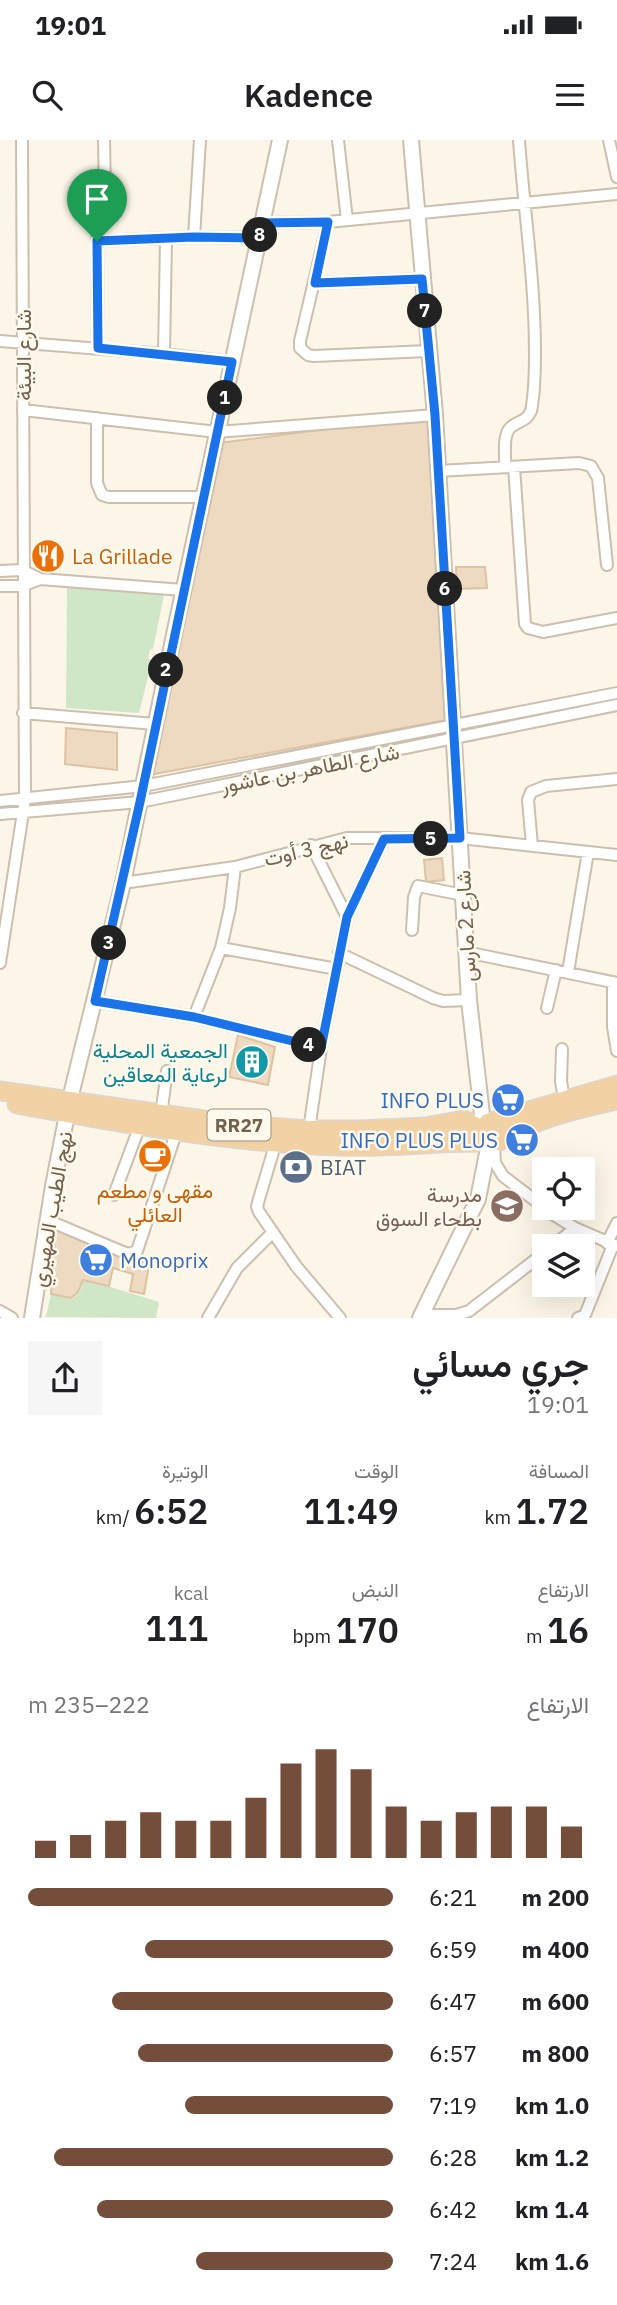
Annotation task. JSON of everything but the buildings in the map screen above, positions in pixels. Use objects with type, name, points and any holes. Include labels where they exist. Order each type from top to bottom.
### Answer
[{"type":"highway","name":"RR27","points":[[486,1141],[564,1100],[617,1085]]},
{"type":"highway","name":"RR27","points":[[0,1091],[141,1125],[276,1142],[363,1146],[486,1141],[561,1113],[617,1100]]},
{"type":"highway","name":"RR27","points":[[0,1101],[309,1130],[425,1127],[464,1120],[486,1141]]},
{"type":"street","name":"شارع البيئة","points":[[0,963],[25,799],[22,140]]},
{"type":"street","points":[[98,348],[97,241],[105,191],[104,140]]},
{"type":"street","points":[[194,237],[200,140]]},
{"type":"street","name":"نهج الطيب المهيري","points":[[32,1318],[47,1220],[70,1106],[123,883],[280,140]]},
{"type":"street","points":[[338,140],[347,220]]},
{"type":"street","name":"شارع 2 مارس","points":[[412,140],[435,415],[469,1000],[486,1141],[483,1181],[478,1199],[421,1316]]},
{"type":"street","points":[[519,140],[534,298],[532,408],[528,418],[511,426],[506,432],[525,624],[528,628],[543,632],[617,618]]},
{"type":"street","points":[[609,140],[617,177]]},
{"type":"street","points":[[97,241],[166,239],[261,231],[617,194]]},
{"type":"street","points":[[328,222],[300,348],[308,355],[428,351]]},
{"type":"street","points":[[164,354],[166,239]]},
{"type":"street","points":[[315,283],[422,279]]},
{"type":"street","points":[[0,341],[232,362]]},
{"type":"street","points":[[23,410],[217,432],[435,415]]},
{"type":"street","points":[[97,418],[97,483],[102,495],[203,497]]},
{"type":"street","points":[[438,471],[586,463],[594,469],[598,478],[607,565]]},
{"type":"street","points":[[0,571],[22,570],[40,579],[183,590]]},
{"type":"street","points":[[0,586],[22,586],[40,579]]},
{"type":"street","name":"شارع الطاهر بن عاشور","points":[[0,814],[140,802],[617,693]]},
{"type":"street","name":"شارع الطاهر بن عاشور","points":[[0,802],[143,786],[617,705]]},
{"type":"street","points":[[23,712],[155,724]]},
{"type":"street","points":[[532,846],[528,800],[531,792],[546,786],[617,779]]},
{"type":"street","name":"نهج 3 أوت","points":[[123,883],[235,867],[347,838],[460,838],[617,855]]},
{"type":"street","points":[[309,1130],[321,1048],[347,917],[384,839]]},
{"type":"street","points":[[312,845],[347,917]]},
{"type":"street","points":[[547,1008],[562,971],[587,852]]},
{"type":"street","points":[[194,1017],[221,948],[235,867]]},
{"type":"street","points":[[412,930],[414,897],[418,887],[463,895]]},
{"type":"street","points":[[221,948],[337,969]]},
{"type":"street","points":[[466,952],[615,982],[613,1027],[617,1051]]},
{"type":"street","points":[[340,953],[433,998],[443,1001],[469,1000]]},
{"type":"street","points":[[95,1001],[194,1017],[321,1048]]},
{"type":"street","points":[[562,1049],[561,1081],[564,1100]]},
{"type":"street","points":[[161,1115],[167,1071]]},
{"type":"street","points":[[114,1195],[141,1125]]},
{"type":"street","points":[[47,1220],[123,1252],[130,1254],[137,1251],[177,1130]]},
{"type":"street","points":[[486,1141],[503,1176],[554,1215],[575,1228],[612,1244]]},
{"type":"street","points":[[276,1142],[257,1207],[302,1273],[340,1318]]},
{"type":"street","points":[[583,1317],[612,1244],[617,1223]]},
{"type":"street","points":[[568,1234],[575,1228]]},
{"type":"street","points":[[208,1318],[237,1268],[273,1231]]},
{"type":"street","points":[[421,1316],[456,1315],[469,1311],[532,1262]]},
{"type":"street","points":[[0,1311],[12,1318]]},
{"type":"green space","points":[[67,586],[164,595],[153,649],[150,650],[148,658],[152,661],[139,713],[66,708]]},
{"type":"green space","points":[[85,1279],[159,1302],[156,1318],[46,1317],[51,1294],[72,1299],[80,1291]]},
{"type":"place","name":"La Grillade","points":[[48,556]]},
{"type":"place","name":"الجمعية المحلية لرعاية المعاقين","points":[[252,1062]]},
{"type":"place","name":"INFO PLUS","points":[[508,1100]]},
{"type":"place","name":"INFO PLUS PLUS","points":[[522,1140]]},
{"type":"place","name":"مقهى و مطعم العائلي","points":[[155,1156]]},
{"type":"place","name":"BIAT","points":[[296,1167]]},
{"type":"place","name":"مدرسة بطحاء السوق","points":[[507,1206]]},
{"type":"place","name":"Monoprix","points":[[96,1260]]},
{"type":"route","points":[[328,222],[315,283],[422,279],[435,415],[460,838],[384,839],[347,917],[321,1048],[194,1017],[95,1001],[123,883],[232,362],[98,348],[97,241],[194,237],[259,238],[262,223],[328,222]]}]
